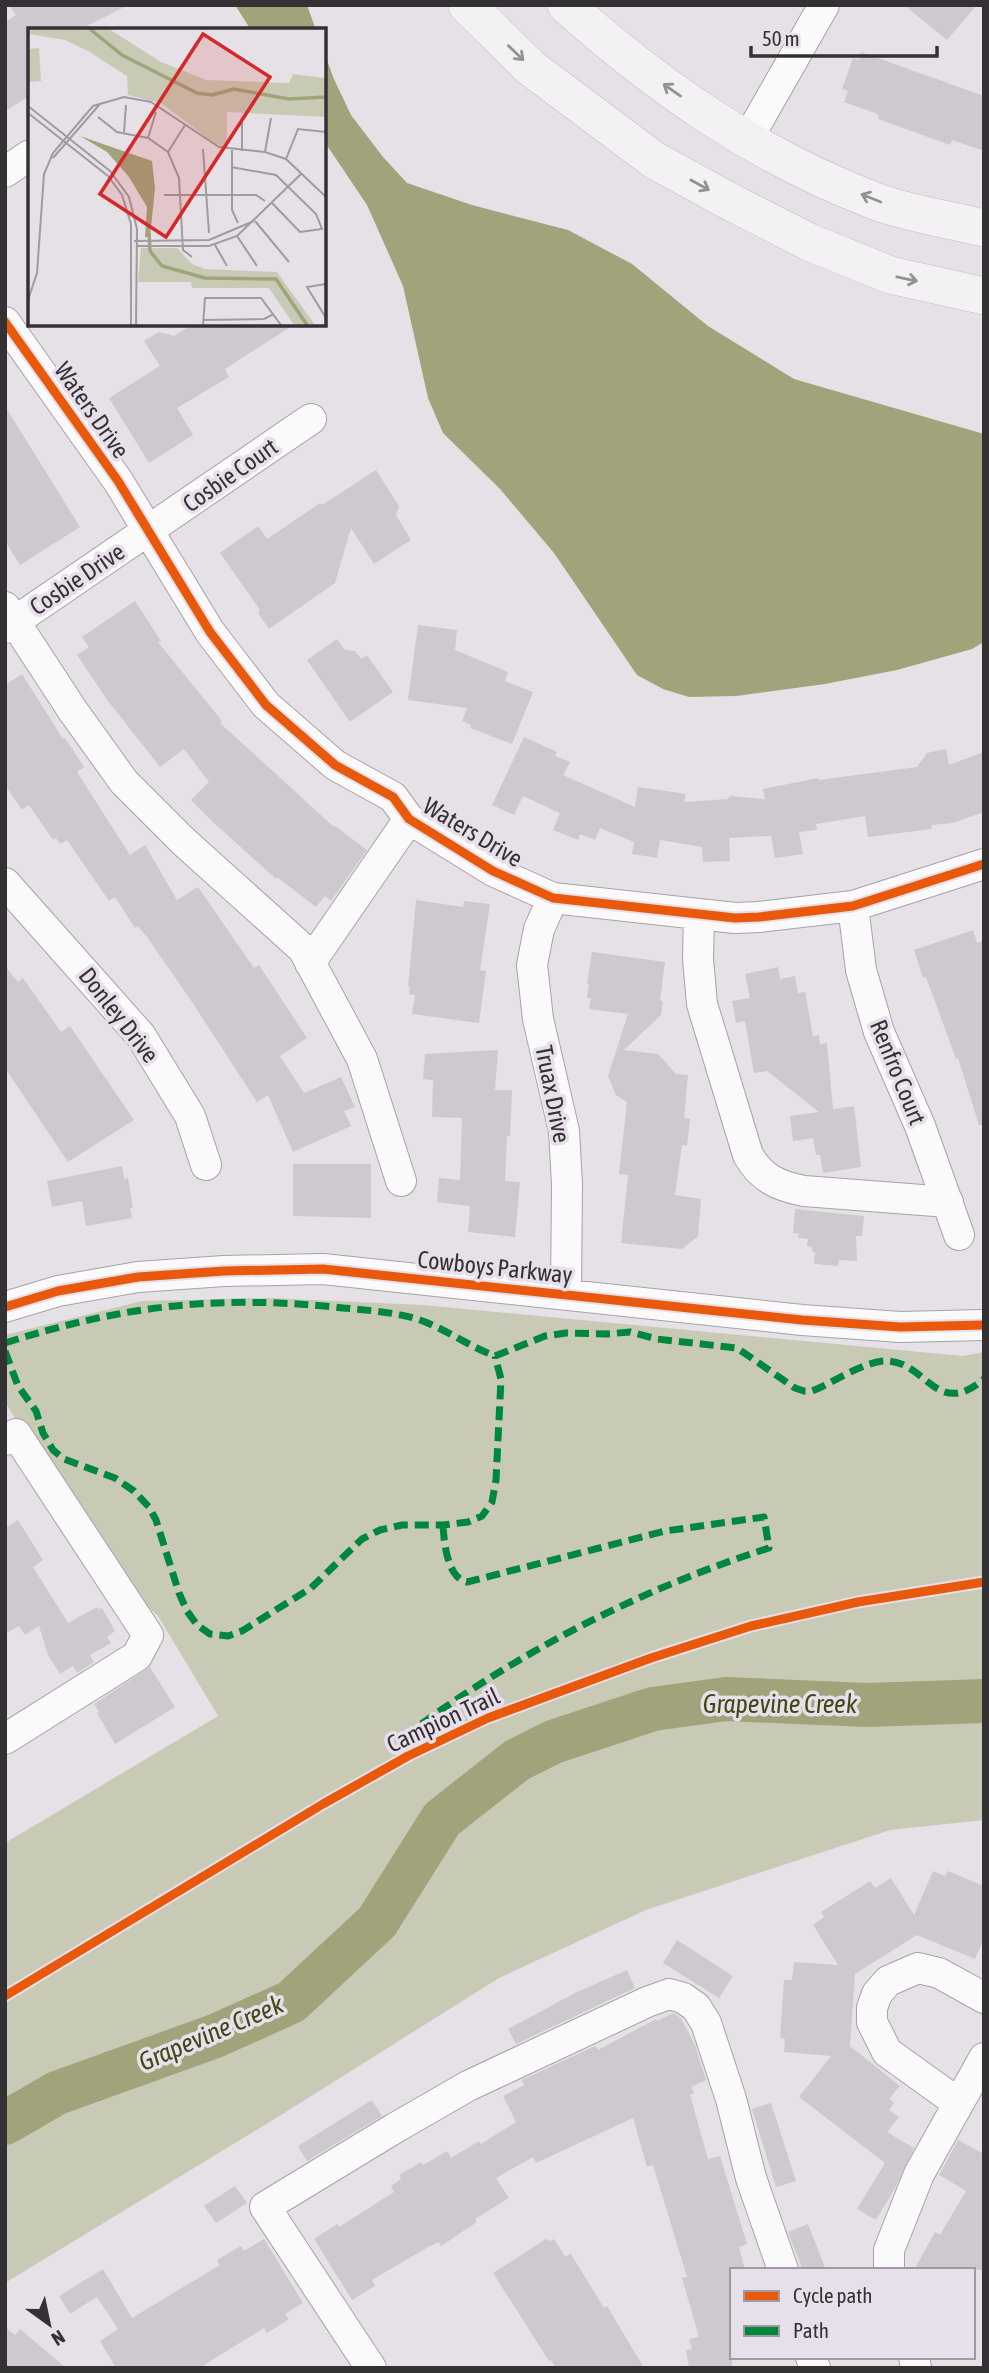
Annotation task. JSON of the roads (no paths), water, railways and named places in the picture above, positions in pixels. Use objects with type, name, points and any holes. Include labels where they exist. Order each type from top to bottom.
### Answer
[{"type":"main road","points":[[467,5],[531,68],[666,166],[725,200],[808,242],[890,275],[984,296]]},
{"type":"main road","points":[[586,11],[651,76],[747,140],[792,166],[878,202],[984,228]]},
{"type":"street","points":[[747,140],[824,5]]},
{"type":"street","points":[[5,172],[28,156]]},
{"type":"street","name":"Waters Drive","points":[[5,322],[111,470],[210,632],[266,705],[335,765],[393,797],[409,819],[493,871],[552,898],[699,915],[760,917],[853,906],[984,864]]},
{"type":"street","name":"Cosbie Court","points":[[148,531],[311,419]]},
{"type":"street","name":"Cosbie Drive","points":[[8,618],[148,531]]},
{"type":"street","points":[[8,618],[124,782],[183,841],[303,949],[362,1059],[401,1181]]},
{"type":"street","points":[[310,963],[409,819]]},
{"type":"street","name":"Donley Drive","points":[[5,883],[141,1036],[190,1116],[206,1165]]},
{"type":"street","name":"Truax Drive","points":[[552,898],[539,929],[532,965],[538,1019],[564,1131],[568,1195],[566,1293]]},
{"type":"street","name":"Renfro Court","points":[[853,906],[861,970],[879,1032],[920,1126],[959,1235]]},
{"type":"street","points":[[699,915],[698,959],[702,1004],[748,1155],[755,1168],[783,1187],[804,1191],[948,1202]]},
{"type":"street","name":"Cowboys Parkway","points":[[5,1307],[58,1291],[138,1277],[323,1269],[802,1320],[900,1327],[984,1325]]},
{"type":"street","points":[[5,1440],[16,1434],[148,1635],[137,1656],[8,1745]]},
{"type":"street","points":[[958,2104],[887,2052],[872,2022],[872,2008],[877,1994],[888,1981],[919,1968],[939,1973],[984,1998]]},
{"type":"street","points":[[371,2368],[265,2207],[468,2086],[669,1994],[683,1998],[696,2007],[706,2023],[731,2099],[751,2178],[782,2268]]},
{"type":"street","points":[[889,2268],[888,2250],[919,2174],[984,2058]]},
{"type":"waterway","name":"Grapevine Creek","points":[[5,2123],[57,2093],[215,2036],[291,2002],[377,1922],[442,1819],[517,1760],[553,1742],[653,1709],[726,1699],[867,1705],[984,1701]]}]
